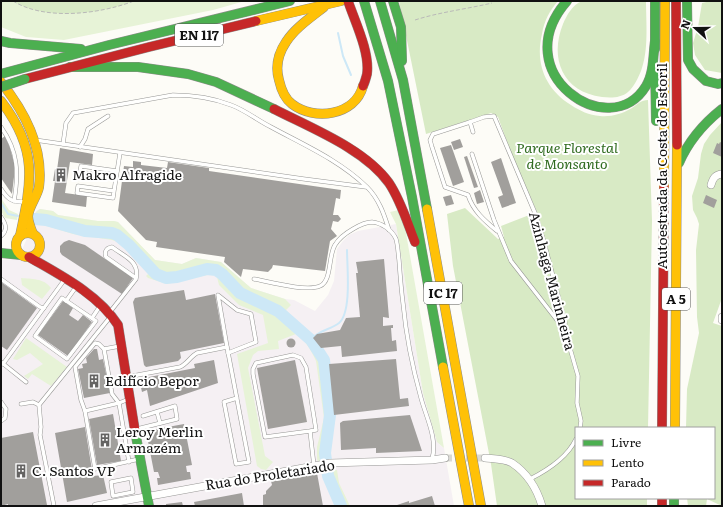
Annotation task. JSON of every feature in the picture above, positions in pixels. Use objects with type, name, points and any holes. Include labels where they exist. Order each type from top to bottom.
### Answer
[{"type":"main road","points":[[249,12],[270,1]]},
{"type":"main road","name":"EN 117","points":[[1,74],[90,50],[290,1]]},
{"type":"main road","name":"EN 117","points":[[1,87],[25,79],[149,47],[341,1]]},
{"type":"main road","points":[[330,4],[294,32],[283,46],[277,61],[277,79],[285,96],[301,110],[327,116],[347,108],[354,102],[361,94],[367,76],[364,49],[348,1]]},
{"type":"main road","name":"IC 17","points":[[364,1],[388,81],[412,197],[469,506]]},
{"type":"main road","name":"IC 17","points":[[380,1],[403,80],[481,506]]},
{"type":"main road","points":[[393,1],[401,27],[403,80]]},
{"type":"main road","points":[[567,1],[552,22],[548,33],[547,43],[549,63],[557,80],[562,86],[569,93],[585,103],[606,108],[616,107],[634,100],[647,85],[655,41]]},
{"type":"main road","points":[[655,2],[657,185],[664,207]]},
{"type":"main road","name":"Autoestrada da Costa do Estoril","points":[[662,427],[665,2]]},
{"type":"main road","name":"Autoestrada da Costa do Estoril","points":[[675,427],[677,170],[676,2]]},
{"type":"main road","points":[[687,2],[688,60],[693,69],[706,81],[718,84],[722,83]]},
{"type":"main road","points":[[1,33],[34,45]]},
{"type":"main road","points":[[1,41],[90,50]]},
{"type":"main road","points":[[70,67],[110,65],[150,67],[206,78],[265,104],[339,143],[372,164],[398,197],[424,263]]},
{"type":"main road","points":[[1,82],[14,98],[26,118],[34,140],[40,176],[38,194],[29,200],[16,246],[25,256],[47,267],[76,286],[115,318],[118,325],[149,506]]},
{"type":"main road","points":[[1,101],[17,123],[26,146],[30,172],[28,217],[33,234],[39,241],[39,250],[47,267]]},
{"type":"main road","points":[[677,170],[686,147],[698,129],[722,109]]},
{"type":"main road","points":[[33,234],[29,233],[18,239],[1,253],[25,256],[35,255],[39,250]]},
{"type":"street","points":[[711,185],[713,179],[717,175],[722,174]]},
{"type":"street","name":"Rua do Proletariado","points":[[96,506],[123,497],[147,496],[316,465],[432,460],[445,458]]},
{"type":"street","points":[[485,458],[511,463],[530,479],[542,506]]},
{"type":"lane","points":[[63,144],[66,123],[73,113],[174,95],[188,95],[216,100],[243,110],[269,126],[327,156],[341,166],[367,187],[378,201],[389,230]]},
{"type":"lane","points":[[80,147],[85,139],[88,128],[108,116]]},
{"type":"lane","name":"Azinhaga Marinheira","points":[[470,122],[484,117],[494,116],[535,213],[544,242],[565,322],[565,331],[578,376],[577,403],[581,421],[580,427]]},
{"type":"lane","points":[[473,132],[470,122],[433,134],[430,140],[445,187],[468,196],[472,206],[486,222],[499,232]]},
{"type":"lane","points":[[1,127],[11,143],[16,162],[17,173],[14,201]]},
{"type":"lane","points":[[1,136],[5,133]]},
{"type":"lane","points":[[34,140],[304,180],[367,187]]},
{"type":"lane","points":[[114,192],[78,186],[77,193],[113,198],[114,192],[117,171],[120,153]]},
{"type":"lane","points":[[472,154],[499,232],[512,261],[561,323],[565,331]]},
{"type":"lane","points":[[116,178],[80,172],[81,166],[117,171]]},
{"type":"lane","points":[[1,188],[9,199],[14,201],[29,200]]},
{"type":"lane","points":[[1,217],[6,228],[4,234],[1,236]]},
{"type":"lane","points":[[254,279],[305,289],[320,286],[324,284],[328,275],[330,259],[335,245],[345,234],[358,226],[371,222],[378,223],[393,234],[397,244],[409,346],[420,396],[433,440],[434,454],[432,460]]},
{"type":"lane","points":[[54,506],[40,435],[41,427],[39,405],[111,314],[136,278],[137,268],[135,264],[112,247],[108,248],[105,252],[106,257],[136,278]]},
{"type":"lane","points":[[1,279],[40,307],[44,308]]},
{"type":"lane","points":[[26,382],[2,363],[65,279]]},
{"type":"lane","points":[[66,300],[76,286]]},
{"type":"lane","points":[[228,354],[256,342],[251,314],[237,310],[218,295],[228,354],[237,398],[249,462],[236,464],[224,402],[237,398]]},
{"type":"lane","points":[[62,298],[92,318],[96,321],[68,359],[35,336],[62,298]]},
{"type":"lane","points":[[92,318],[100,305]]},
{"type":"lane","points":[[129,462],[119,403],[112,394],[104,349],[95,343],[75,367],[81,400],[85,411],[95,470],[129,462],[140,459]]},
{"type":"lane","points":[[104,349],[121,346]]},
{"type":"lane","points":[[126,377],[184,366],[192,356],[197,353],[227,347]]},
{"type":"lane","points":[[292,355],[301,358],[306,367],[316,430],[310,431],[265,437],[253,374],[253,369],[256,363],[292,355]]},
{"type":"lane","points":[[85,411],[130,399]]},
{"type":"lane","points":[[1,402],[6,409],[5,418],[1,422]]},
{"type":"lane","points":[[21,404],[33,402],[39,405]]},
{"type":"lane","points":[[135,429],[177,419],[175,406],[143,416]]},
{"type":"lane","points":[[157,412],[160,423]]},
{"type":"lane","points":[[310,431],[316,465]]},
{"type":"lane","points":[[530,479],[546,470],[565,455],[575,440]]},
{"type":"lane","points":[[130,478],[133,492],[123,497],[113,496],[111,482],[130,478]]},
{"type":"path","points":[[13,1],[36,11],[54,14],[80,13],[125,5],[134,1]]},
{"type":"path","points":[[415,20],[433,14],[492,3]]},
{"type":"shaded area","points":[[40,209],[53,211],[58,215],[98,221],[118,222],[155,260],[182,264],[196,258],[221,262],[251,288],[285,299],[294,300],[315,311],[328,295],[334,281],[337,249],[343,241],[349,235],[358,231],[396,224],[423,393],[439,444],[444,448],[454,506],[1,506],[1,260],[18,259],[34,222],[34,215],[36,211]]},
{"type":"green space","points":[[1,1],[245,1],[213,10],[64,40],[26,37],[1,27]]},
{"type":"green space","points":[[13,1],[134,1],[120,6],[89,12],[56,13],[26,7]]},
{"type":"green space","name":"Parque Florestal de Monsanto","points":[[399,1],[558,1],[550,12],[543,29],[540,55],[544,74],[549,83],[562,99],[588,114],[600,116],[608,116],[624,112],[641,101],[648,100],[652,221],[648,427],[575,427],[575,499],[647,499],[647,506],[497,506],[491,464],[453,266],[447,214],[465,208],[498,239],[504,237],[501,226],[537,212],[510,150],[498,117],[491,113],[426,134]]},
{"type":"green space","points":[[582,1],[646,1],[644,63],[634,85],[628,92],[622,95],[616,97],[602,97],[589,94],[577,88],[569,81],[563,72],[559,61],[559,37],[568,14],[575,5]]},
{"type":"green space","points":[[722,1],[722,73],[705,70],[695,55],[693,43],[698,27],[702,3]]},
{"type":"green space","points":[[722,122],[722,298],[713,323],[722,326],[722,506],[707,499],[715,499],[715,427],[686,427],[687,389],[699,333],[697,317],[696,250],[699,224],[693,210],[692,196],[698,178],[701,154],[704,144]]},
{"type":"green space","points":[[1,198],[9,210],[18,214],[17,220],[5,218],[1,211]]},
{"type":"green space","points":[[40,209],[53,211],[58,215],[98,221],[118,222],[155,260],[182,264],[196,258],[221,262],[251,288],[285,299],[291,305],[286,310],[309,335],[310,334],[328,360],[334,419],[327,459],[329,471],[337,470],[339,483],[350,506],[335,506],[317,459],[317,447],[324,418],[316,361],[305,342],[299,336],[296,334],[278,341],[279,349],[258,351],[253,355],[248,368],[265,456],[273,462],[266,470],[261,469],[257,466],[237,354],[268,343],[263,315],[239,305],[219,285],[216,273],[167,284],[148,278],[146,276],[149,273],[148,271],[120,243],[112,240],[73,234],[34,222],[35,214]]},
{"type":"green space","points":[[399,210],[404,222],[444,448],[437,442],[423,393],[396,224],[390,212]]},
{"type":"green space","points":[[21,278],[45,282],[51,288],[42,299],[22,285]]},
{"type":"green space","points":[[26,338],[67,367],[51,386],[32,374],[28,379],[24,376],[43,364],[30,353],[17,360],[13,359]]},
{"type":"green space","points":[[687,499],[707,499],[706,506],[688,506]]},
{"type":"building","points":[[5,136],[14,163],[12,194],[1,178],[1,139]]},
{"type":"building","points":[[460,139],[463,147],[454,150],[451,142]]},
{"type":"building","points":[[720,142],[722,143],[722,157],[713,153],[717,143],[719,144]]},
{"type":"building","points":[[451,145],[464,182],[453,186],[440,148]]},
{"type":"building","name":"Makro Alfragide","points":[[60,148],[93,154],[92,165],[70,162],[65,193],[87,196],[86,207],[52,202],[55,181],[53,181],[55,169],[57,170]]},
{"type":"building","points":[[467,156],[478,187],[474,188],[464,157]]},
{"type":"building","points":[[501,158],[516,203],[502,208],[498,197],[503,195],[491,162]]},
{"type":"building","points":[[133,161],[141,162],[141,165],[167,168],[168,162],[209,168],[209,171],[341,190],[340,199],[336,198],[333,215],[338,215],[341,219],[338,222],[333,221],[331,229],[337,236],[330,241],[325,271],[273,265],[268,272],[243,269],[241,277],[224,262],[225,257],[156,247],[157,242],[146,240],[118,211],[124,166],[133,167]]},
{"type":"building","points":[[480,190],[484,202],[477,204],[474,193]]},
{"type":"building","points":[[451,195],[454,204],[446,206],[443,197]]},
{"type":"building","points":[[706,195],[717,200],[714,208],[703,203]]},
{"type":"building","points":[[69,240],[85,245],[133,278],[122,294],[62,255],[60,252],[60,246]]},
{"type":"building","points":[[384,259],[389,318],[383,317],[383,326],[393,325],[393,328],[391,328],[392,341],[396,340],[397,351],[342,357],[341,346],[321,348],[313,338],[317,334],[340,330],[346,318],[360,317],[356,262]]},
{"type":"building","points":[[1,282],[37,308],[7,350],[1,346]]},
{"type":"building","points":[[184,290],[186,300],[215,294],[224,343],[180,352],[181,358],[178,361],[146,367],[144,365],[133,302],[135,298]]},
{"type":"building","points":[[63,301],[73,308],[69,315],[78,321],[83,315],[92,322],[68,356],[38,335]]},
{"type":"building","points":[[289,339],[293,339],[295,343],[293,347],[289,347],[287,345],[287,341]]},
{"type":"building","name":"Edifício Bepor","points":[[94,349],[97,349],[99,360],[103,359],[110,393],[84,398],[78,369],[83,368],[82,364],[87,363],[86,358]]},
{"type":"building","points":[[396,359],[400,399],[408,398],[409,406],[334,415],[329,364]]},
{"type":"building","points":[[214,360],[218,383],[150,406],[147,390],[142,392],[139,379],[195,368],[194,364]]},
{"type":"building","points":[[295,360],[307,422],[268,429],[257,368]]},
{"type":"building","name":"Leroy Merlin Armazém","points":[[113,414],[121,461],[97,465],[89,419]]},
{"type":"building","points":[[410,415],[422,451],[376,453],[376,448],[341,450],[340,423],[343,421]]},
{"type":"building","points":[[184,424],[192,465],[186,466],[187,472],[190,472],[191,479],[158,485],[157,478],[160,478],[158,472],[154,472],[146,431]]},
{"type":"building","points":[[85,427],[93,476],[103,475],[107,493],[67,502],[55,433]]},
{"type":"building","name":"C. Santos VP","points":[[33,432],[47,505],[8,506],[8,504],[1,506],[1,438]]},
{"type":"building","points":[[317,473],[323,506],[263,506],[263,495],[266,494],[266,491],[272,485],[271,481]]},
{"type":"building","points":[[242,493],[244,506],[195,506],[194,502]]},
{"type":"building","points":[[432,496],[435,506],[394,506],[409,501],[409,503]]},
{"type":"building","points":[[182,502],[183,506],[166,506],[166,504]]},
{"type":"waterway","points":[[338,33],[343,56],[351,75]]},
{"type":"waterway","points":[[1,203],[8,214],[18,216]]},
{"type":"waterway","points":[[35,219],[46,220],[85,231],[112,233],[117,235],[129,245],[156,274],[166,278],[177,277],[207,269],[216,270],[222,274],[240,293],[278,311],[311,340],[324,360],[330,415],[325,453],[328,476],[341,506]]},
{"type":"waterway","points":[[311,340],[317,334],[339,323],[343,317],[346,309],[348,288],[347,250]]},
{"type":"tunnel","points":[[445,458],[485,458]]},
{"type":"traffic: fast","points":[[1,74],[109,45],[290,1]]},
{"type":"traffic: fast","points":[[364,1],[388,81],[412,197],[443,367]]},
{"type":"traffic: fast","points":[[380,1],[403,80],[427,209]]},
{"type":"traffic: fast","points":[[393,1],[401,27],[402,61]]},
{"type":"traffic: fast","points":[[567,1],[551,28],[548,53],[555,75],[569,93],[589,104],[610,108],[630,102],[649,81],[652,70],[655,41]]},
{"type":"traffic: fast","points":[[655,1],[655,49]]},
{"type":"traffic: fast","points":[[687,1],[688,60],[693,69],[706,81],[718,84],[722,83]]},
{"type":"traffic: fast","points":[[1,41],[81,49]]},
{"type":"traffic: fast","points":[[70,67],[138,67],[188,74],[216,82],[274,109]]},
{"type":"traffic: fast","points":[[655,67],[656,121]]},
{"type":"traffic: fast","points":[[1,87],[25,79]]},
{"type":"traffic: fast","points":[[679,163],[687,147],[697,133],[722,109]]},
{"type":"traffic: fast","points":[[1,253],[21,255]]},
{"type":"traffic: fast","points":[[135,431],[149,506]]},
{"type":"traffic: fast","points":[[674,499],[674,506]]},
{"type":"traffic: slow","points":[[256,21],[341,1]]},
{"type":"traffic: slow","points":[[664,187],[665,1]]},
{"type":"traffic: slow","points":[[324,7],[294,32],[281,51],[277,70],[283,93],[289,102],[301,109],[311,113],[322,114],[333,113],[352,104],[359,96],[363,86]]},
{"type":"traffic: slow","points":[[1,82],[10,93],[25,118],[36,144],[39,158],[39,187],[28,216],[33,234]]},
{"type":"traffic: slow","points":[[1,101],[13,118],[21,134],[29,166],[27,198],[20,236]]},
{"type":"traffic: slow","points":[[675,427],[677,145]]},
{"type":"traffic: slow","points":[[427,209],[481,506]]},
{"type":"traffic: slow","points":[[28,233],[33,234],[39,240],[40,245],[39,250],[33,256],[28,257],[23,256],[17,250],[16,245],[17,240],[23,234],[28,233]]},
{"type":"traffic: slow","points":[[443,367],[469,506]]},
{"type":"traffic: jam","points":[[348,1],[366,56],[367,74],[363,86]]},
{"type":"traffic: jam","points":[[676,1],[677,145]]},
{"type":"traffic: jam","points":[[25,79],[256,21]]},
{"type":"traffic: jam","points":[[274,109],[336,140],[366,160],[379,171],[389,183],[397,197],[415,242]]},
{"type":"traffic: jam","points":[[662,427],[664,187]]},
{"type":"traffic: jam","points":[[29,257],[78,286],[100,304],[118,325],[135,431]]},
{"type":"traffic: jam","points":[[662,499],[662,506]]},
{"type":"place","name":"Makro Alfragide","points":[[61,175]]},
{"type":"place","name":"Edifício Bepor","points":[[94,381]]},
{"type":"place","name":"Leroy Merlin Armazém","points":[[105,440]]},
{"type":"place","name":"C. Santos VP","points":[[21,471]]}]
